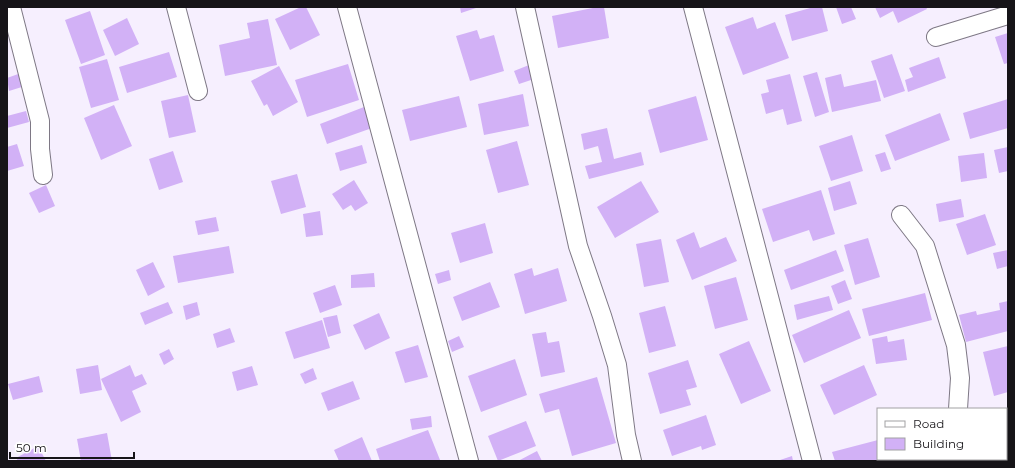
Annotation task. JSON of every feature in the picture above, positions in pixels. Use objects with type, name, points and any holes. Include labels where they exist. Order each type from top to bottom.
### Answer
[{"type":"street","points":[[11,7],[40,121],[40,149],[43,176]]},
{"type":"street","points":[[176,7],[198,91]]},
{"type":"street","points":[[347,7],[469,461]]},
{"type":"street","points":[[526,7],[578,246],[617,365],[626,435],[632,461]]},
{"type":"street","points":[[693,7],[812,461]]},
{"type":"street","points":[[936,37],[1008,15]]},
{"type":"street","points":[[901,215],[925,246],[956,345],[960,378],[958,408]]},
{"type":"building","points":[[301,7],[306,7],[320,35],[290,50],[275,19]]},
{"type":"building","points":[[460,7],[479,7],[461,13]]},
{"type":"building","points":[[604,7],[609,38],[558,48],[552,16]]},
{"type":"building","points":[[814,7],[822,7],[828,31],[792,41],[785,15]]},
{"type":"building","points":[[836,7],[851,7],[856,19],[842,24]]},
{"type":"building","points":[[875,7],[926,7],[927,9],[898,23],[893,11],[880,18]]},
{"type":"building","points":[[90,11],[105,55],[81,64],[65,20]]},
{"type":"building","points":[[753,17],[757,29],[775,22],[789,58],[743,75],[725,27]]},
{"type":"building","points":[[127,18],[139,44],[115,56],[103,30]]},
{"type":"building","points":[[268,19],[277,65],[225,76],[219,45],[250,38],[247,23]]},
{"type":"building","points":[[477,30],[480,39],[494,35],[504,71],[470,81],[456,36]]},
{"type":"building","points":[[1008,33],[1008,63],[1004,64],[995,37]]},
{"type":"building","points":[[169,52],[177,77],[127,93],[119,67]]},
{"type":"building","points":[[892,54],[905,91],[884,98],[871,61]]},
{"type":"building","points":[[939,57],[946,78],[908,92],[905,80],[913,77],[909,68]]},
{"type":"building","points":[[107,59],[119,100],[91,108],[79,67]]},
{"type":"building","points":[[348,64],[359,100],[307,117],[295,80]]},
{"type":"building","points":[[529,65],[534,79],[519,84],[514,71]]},
{"type":"building","points":[[279,66],[298,102],[273,116],[267,104],[264,106],[251,81]]},
{"type":"building","points":[[817,72],[829,112],[815,117],[803,76]]},
{"type":"building","points":[[21,73],[25,86],[9,91],[7,78]]},
{"type":"building","points":[[790,74],[802,121],[787,125],[783,109],[766,114],[761,94],[769,92],[766,80]]},
{"type":"building","points":[[841,74],[844,87],[876,80],[881,101],[832,112],[825,78]]},
{"type":"building","points":[[523,94],[529,126],[484,135],[478,104]]},
{"type":"building","points":[[188,95],[196,132],[169,138],[161,101]]},
{"type":"building","points":[[459,96],[467,127],[410,141],[402,110]]},
{"type":"building","points":[[696,96],[708,140],[660,153],[648,110]]},
{"type":"building","points":[[1008,99],[1008,128],[970,139],[963,113]]},
{"type":"building","points":[[114,105],[132,146],[101,160],[84,118]]},
{"type":"building","points":[[364,107],[372,128],[327,144],[320,124]]},
{"type":"building","points":[[26,111],[29,122],[7,128],[7,116]]},
{"type":"building","points":[[940,113],[950,140],[895,161],[885,135]]},
{"type":"building","points":[[607,128],[614,159],[641,152],[644,165],[589,179],[585,166],[602,162],[598,146],[584,150],[581,134]]},
{"type":"building","points":[[852,135],[863,171],[831,181],[819,146]]},
{"type":"building","points":[[517,141],[529,185],[498,193],[486,150]]},
{"type":"building","points":[[17,144],[24,166],[7,171],[7,147]]},
{"type":"building","points":[[362,145],[367,163],[340,171],[335,153]]},
{"type":"building","points":[[1008,147],[1008,171],[999,173],[994,150]]},
{"type":"building","points":[[173,151],[183,182],[159,190],[149,159]]},
{"type":"building","points":[[885,152],[891,169],[881,172],[875,155]]},
{"type":"building","points":[[984,153],[987,178],[961,182],[958,156]]},
{"type":"building","points":[[297,174],[306,207],[281,214],[271,181]]},
{"type":"building","points":[[354,180],[368,203],[355,211],[351,205],[343,210],[332,194]]},
{"type":"building","points":[[641,181],[659,212],[615,238],[597,207]]},
{"type":"building","points":[[850,181],[857,204],[834,211],[828,188]]},
{"type":"building","points":[[46,185],[55,206],[39,213],[29,193]]},
{"type":"building","points":[[821,190],[835,234],[813,241],[809,230],[773,242],[762,209]]},
{"type":"building","points":[[961,199],[964,217],[939,222],[936,204]]},
{"type":"building","points":[[320,211],[323,235],[306,237],[303,214]]},
{"type":"building","points":[[985,214],[996,245],[967,255],[956,224]]},
{"type":"building","points":[[216,217],[219,231],[198,235],[195,221]]},
{"type":"building","points":[[485,223],[493,253],[460,263],[451,233]]},
{"type":"building","points":[[694,232],[700,248],[726,237],[737,261],[692,280],[676,240]]},
{"type":"building","points":[[868,238],[880,277],[855,285],[844,245]]},
{"type":"building","points":[[661,239],[669,282],[644,287],[636,244]]},
{"type":"building","points":[[229,246],[234,273],[178,283],[173,256]]},
{"type":"building","points":[[836,250],[844,271],[791,290],[784,270]]},
{"type":"building","points":[[1008,250],[1008,266],[997,269],[993,253]]},
{"type":"building","points":[[153,262],[165,287],[148,296],[136,270]]},
{"type":"building","points":[[532,268],[534,276],[558,268],[567,301],[525,314],[514,274]]},
{"type":"building","points":[[449,270],[451,280],[438,284],[435,274]]},
{"type":"building","points":[[374,273],[375,287],[351,288],[351,275]]},
{"type":"building","points":[[736,277],[748,320],[715,329],[704,286]]},
{"type":"building","points":[[845,280],[852,299],[838,304],[831,286]]},
{"type":"building","points":[[490,282],[500,307],[462,321],[453,297]]},
{"type":"building","points":[[335,285],[342,305],[320,313],[313,293]]},
{"type":"building","points":[[925,293],[932,320],[869,336],[862,309]]},
{"type":"building","points":[[829,296],[833,310],[797,320],[794,305]]},
{"type":"building","points":[[1008,301],[1008,331],[966,342],[959,315],[976,311],[977,315],[1000,310],[999,303]]},
{"type":"building","points":[[168,302],[173,313],[145,325],[140,313]]},
{"type":"building","points":[[197,302],[200,315],[186,320],[183,306]]},
{"type":"building","points":[[665,306],[676,346],[649,353],[639,313]]},
{"type":"building","points":[[849,310],[861,338],[804,363],[792,335]]},
{"type":"building","points":[[379,313],[390,338],[365,350],[353,325]]},
{"type":"building","points":[[337,315],[341,333],[328,337],[323,318]]},
{"type":"building","points":[[322,320],[330,348],[294,359],[285,332]]},
{"type":"building","points":[[230,328],[235,342],[217,348],[213,334]]},
{"type":"building","points":[[546,332],[548,343],[559,341],[565,372],[541,377],[532,334]]},
{"type":"building","points":[[459,336],[464,347],[452,352],[448,341]]},
{"type":"building","points":[[887,336],[888,342],[904,339],[907,360],[876,364],[872,339]]},
{"type":"building","points":[[749,341],[771,391],[741,404],[719,354]]},
{"type":"building","points":[[418,345],[428,377],[405,383],[395,352]]},
{"type":"building","points":[[1008,346],[1008,392],[994,396],[983,352]]},
{"type":"building","points":[[169,349],[174,359],[164,365],[159,354]]},
{"type":"building","points":[[515,359],[527,395],[481,412],[468,376]]},
{"type":"building","points":[[688,360],[697,387],[686,390],[691,405],[660,414],[648,373]]},
{"type":"building","points":[[98,365],[102,390],[80,394],[76,369]]},
{"type":"building","points":[[130,365],[135,377],[142,374],[147,384],[132,391],[141,412],[121,422],[101,379]]},
{"type":"building","points":[[864,365],[877,395],[834,415],[820,385]]},
{"type":"building","points":[[252,366],[258,385],[237,391],[232,372]]},
{"type":"building","points":[[313,368],[317,379],[305,384],[300,374]]},
{"type":"building","points":[[39,376],[43,392],[13,400],[8,384]]},
{"type":"building","points":[[597,377],[616,443],[572,456],[559,409],[545,413],[539,394]]},
{"type":"building","points":[[353,381],[360,399],[328,411],[321,393]]},
{"type":"building","points":[[706,415],[716,445],[702,450],[701,446],[672,456],[663,430]]},
{"type":"building","points":[[431,416],[432,427],[412,430],[410,419]]},
{"type":"building","points":[[526,421],[536,446],[498,461],[488,436]]},
{"type":"building","points":[[428,430],[440,460],[380,461],[376,449]]},
{"type":"building","points":[[107,433],[112,461],[81,461],[77,439]]},
{"type":"building","points":[[362,437],[372,461],[339,461],[334,450]]},
{"type":"building","points":[[877,440],[877,460],[892,461],[835,461],[832,452]]},
{"type":"building","points":[[38,446],[46,461],[18,461],[16,458]]},
{"type":"building","points":[[537,451],[542,461],[518,461]]},
{"type":"building","points":[[792,456],[793,461],[777,461]]},
{"type":"building","points":[[914,460],[943,460],[943,461]]}]
